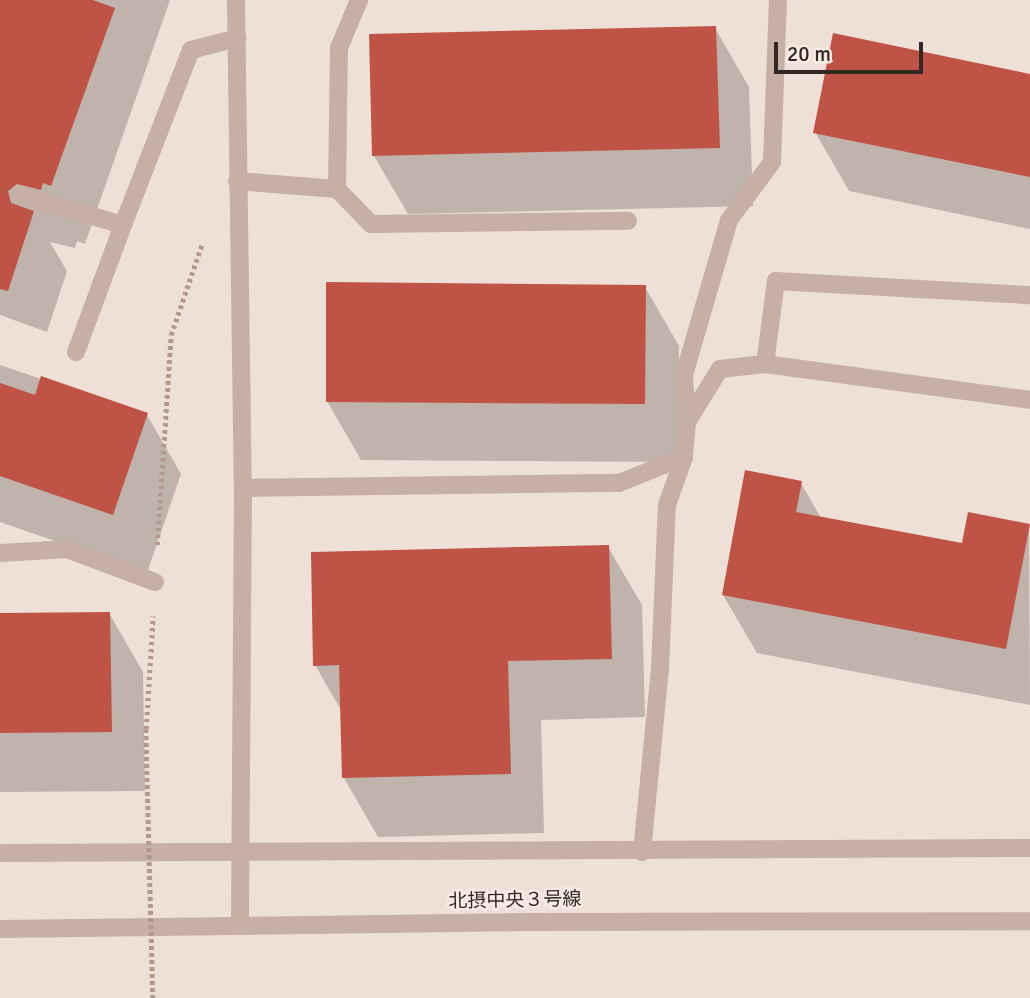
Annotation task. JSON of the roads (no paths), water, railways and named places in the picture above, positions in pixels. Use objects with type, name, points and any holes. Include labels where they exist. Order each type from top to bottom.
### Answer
[{"type":"street","points":[[236,0],[243,488],[240,926]]},
{"type":"street","points":[[337,189],[340,48],[359,0]]},
{"type":"street","points":[[642,852],[660,669],[667,505],[684,457],[687,422],[684,375],[729,220],[772,162],[778,0]]},
{"type":"street","points":[[76,352],[191,50],[237,38]]},
{"type":"street","points":[[237,181],[337,189],[371,224],[628,221]]},
{"type":"street","points":[[19,195],[123,225]]},
{"type":"street","points":[[765,364],[776,281],[1030,295]]},
{"type":"street","points":[[687,422],[720,369],[765,364],[1030,400]]},
{"type":"street","points":[[243,488],[619,483],[684,457]]},
{"type":"street","points":[[0,553],[66,549],[155,582]]},
{"type":"street","points":[[0,853],[241,854],[1030,848]]},
{"type":"street","name":"北摂中央３号線","points":[[0,929],[534,922],[1030,920]]}]
